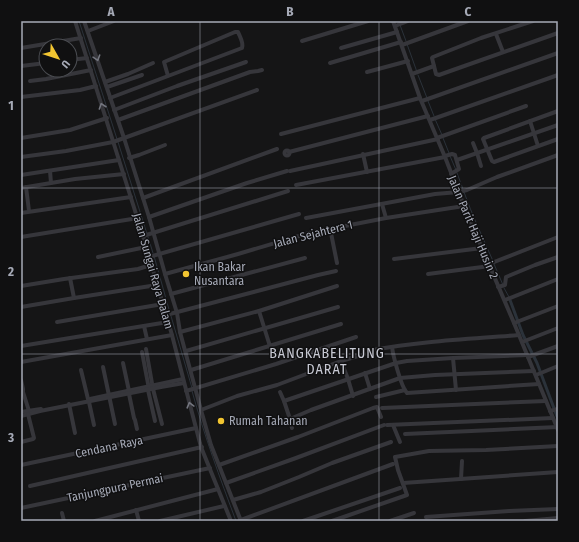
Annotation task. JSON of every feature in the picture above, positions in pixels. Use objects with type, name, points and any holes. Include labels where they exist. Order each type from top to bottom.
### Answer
[{"type":"street","name":"Jalan Sungai Raya Dalam","points":[[76,21],[138,218],[148,235],[146,247],[153,255],[151,265],[167,315],[196,428],[224,506],[231,521]]},
{"type":"street","points":[[84,21],[118,120],[139,192],[143,198],[149,216],[148,235],[153,255],[165,274],[201,410],[213,449],[241,521],[393,464]]},
{"type":"street","points":[[88,31],[114,21]]},
{"type":"street","points":[[302,41],[368,21]]},
{"type":"street","name":"Jalan Parit Haji Husin 2","points":[[393,21],[398,25],[397,32],[404,44],[421,100],[440,137],[463,191],[464,206],[482,248],[491,263],[508,299],[519,335],[526,340],[538,373],[539,384],[546,400],[554,410],[553,418],[558,428]]},
{"type":"street","points":[[398,25],[408,21]]},
{"type":"street","points":[[330,63],[404,44],[468,21]]},
{"type":"street","points":[[533,21],[481,38],[432,57],[436,74],[439,75],[558,33]]},
{"type":"street","points":[[110,98],[168,76],[242,47],[243,43],[238,32],[164,62],[168,76]]},
{"type":"street","points":[[341,48],[397,32]]},
{"type":"street","points":[[496,34],[503,52]]},
{"type":"street","points":[[21,48],[81,38]]},
{"type":"street","points":[[281,134],[421,100],[558,53]]},
{"type":"street","points":[[78,59],[87,58]]},
{"type":"street","points":[[367,72],[408,61]]},
{"type":"street","points":[[114,110],[246,62]]},
{"type":"street","points":[[105,82],[153,63]]},
{"type":"street","points":[[21,66],[38,64]]},
{"type":"street","points":[[413,73],[434,66]]},
{"type":"street","points":[[30,81],[91,70]]},
{"type":"street","points":[[118,120],[250,72],[262,70]]},
{"type":"street","points":[[289,152],[431,118],[558,74]]},
{"type":"street","points":[[107,87],[142,75]]},
{"type":"street","points":[[21,98],[96,86]]},
{"type":"street","points":[[21,157],[66,151],[114,141],[258,90]]},
{"type":"street","points":[[149,216],[288,171],[440,137],[526,106]]},
{"type":"street","points":[[558,113],[530,121],[483,139],[492,161],[494,162],[558,139]]},
{"type":"street","points":[[21,138],[70,130],[106,118]]},
{"type":"street","points":[[530,121],[538,146]]},
{"type":"street","points":[[456,160],[558,125]]},
{"type":"street","points":[[473,143],[481,166]]},
{"type":"street","points":[[129,158],[165,145]]},
{"type":"street","points":[[143,198],[277,149]]},
{"type":"street","points":[[363,154],[367,172]]},
{"type":"street","points":[[296,185],[447,155],[455,155],[455,172]]},
{"type":"street","points":[[306,218],[435,194],[463,191],[558,155]]},
{"type":"street","points":[[21,175],[119,160]]},
{"type":"street","points":[[50,171],[51,182]]},
{"type":"street","points":[[21,188],[51,182],[124,174]]},
{"type":"street","points":[[26,187],[29,211]]},
{"type":"street","points":[[148,235],[288,191]]},
{"type":"street","points":[[21,213],[131,196]]},
{"type":"street","points":[[382,204],[386,218]]},
{"type":"street","name":"Jalan Sejahtera 1","points":[[165,274],[330,228],[464,206]]},
{"type":"street","points":[[153,255],[299,214]]},
{"type":"street","points":[[21,237],[138,218]]},
{"type":"street","points":[[330,228],[336,263]]},
{"type":"street","points":[[428,274],[491,263],[558,237]]},
{"type":"street","points":[[98,257],[146,247]]},
{"type":"street","points":[[394,259],[482,248]]},
{"type":"street","points":[[501,286],[506,277],[558,257]]},
{"type":"street","points":[[171,294],[305,258]]},
{"type":"street","points":[[21,286],[138,269],[151,265]]},
{"type":"street","points":[[167,315],[336,271]]},
{"type":"street","points":[[70,278],[74,298]]},
{"type":"street","points":[[508,299],[558,279]]},
{"type":"street","points":[[21,307],[157,285]]},
{"type":"street","points":[[180,332],[337,286]]},
{"type":"street","points":[[57,322],[163,304]]},
{"type":"street","points":[[514,322],[558,306]]},
{"type":"street","points":[[186,351],[338,307]]},
{"type":"street","points":[[259,310],[274,356]]},
{"type":"street","points":[[21,346],[168,322]]},
{"type":"street","points":[[191,370],[341,324]]},
{"type":"street","points":[[144,326],[147,339]]},
{"type":"street","points":[[526,340],[558,328]]},
{"type":"street","points":[[21,362],[172,335]]},
{"type":"street","points":[[373,350],[443,341],[519,335]]},
{"type":"street","points":[[187,391],[276,364],[356,337]]},
{"type":"street","points":[[284,401],[396,363],[453,358],[531,356],[558,346]]},
{"type":"street","points":[[392,347],[404,390]]},
{"type":"street","points":[[146,349],[155,421]]},
{"type":"street","points":[[142,352],[150,388],[162,424]]},
{"type":"street","points":[[201,410],[237,396],[277,385],[341,361],[365,354]]},
{"type":"street","points":[[453,358],[456,390]]},
{"type":"street","points":[[341,361],[353,396]]},
{"type":"street","points":[[123,363],[137,429]]},
{"type":"street","points":[[290,419],[400,378],[454,374],[538,373],[558,366]]},
{"type":"street","points":[[103,367],[115,424]]},
{"type":"street","points":[[82,370],[94,425]]},
{"type":"street","points":[[365,373],[370,389]]},
{"type":"street","points":[[21,380],[23,389],[22,392],[34,438],[21,442]]},
{"type":"street","points":[[28,413],[21,412],[21,417],[28,413],[184,381]]},
{"type":"street","points":[[376,397],[404,390],[410,393],[539,384]]},
{"type":"street","points":[[280,392],[292,428]]},
{"type":"street","points":[[382,408],[546,400]]},
{"type":"street","points":[[69,405],[74,433]]},
{"type":"street","points":[[219,465],[373,408],[377,407],[381,417]]},
{"type":"street","points":[[226,483],[385,424],[393,425],[553,418]]},
{"type":"street","points":[[385,424],[386,430]]},
{"type":"street","points":[[393,425],[400,442]]},
{"type":"street","name":"Cendana Raya","points":[[21,465],[196,428]]},
{"type":"street","points":[[405,434],[558,428]]},
{"type":"street","points":[[233,500],[293,480],[332,463],[391,442]]},
{"type":"street","points":[[332,521],[407,495],[395,457],[429,451],[486,450],[558,446]]},
{"type":"street","points":[[31,485],[202,447]]},
{"type":"street","points":[[461,479],[462,461]]},
{"type":"street","name":"Tanjungpura Permai","points":[[21,508],[210,468]]},
{"type":"street","points":[[403,483],[558,472]]},
{"type":"street","points":[[303,521],[400,488]]},
{"type":"street","points":[[95,521],[218,489]]},
{"type":"street","points":[[160,521],[224,506]]},
{"type":"street","points":[[426,517],[558,509]]},
{"type":"street","points":[[136,510],[138,521]]},
{"type":"street","points":[[62,513],[64,521]]},
{"type":"street","points":[[390,521],[414,513]]},
{"type":"street","points":[[526,521],[558,518]]},
{"type":"waterway","points":[[79,21],[117,139]]},
{"type":"waterway","points":[[400,25],[406,41]]},
{"type":"waterway","points":[[407,44],[417,72]]},
{"type":"waterway","points":[[418,75],[427,98]]},
{"type":"waterway","points":[[428,101],[434,116]]},
{"type":"waterway","points":[[435,119],[442,135]]},
{"type":"waterway","points":[[443,138],[449,153]]},
{"type":"waterway","points":[[118,142],[147,234]]},
{"type":"waterway","points":[[450,156],[456,170]]},
{"type":"waterway","points":[[457,173],[463,189]]},
{"type":"waterway","points":[[464,192],[493,261]]},
{"type":"waterway","points":[[148,237],[153,253]]},
{"type":"waterway","points":[[154,256],[170,313]]},
{"type":"waterway","points":[[494,264],[503,285]]},
{"type":"waterway","points":[[504,288],[509,297]]},
{"type":"waterway","points":[[510,300],[523,335],[537,363],[558,419]]},
{"type":"waterway","points":[[171,316],[192,388]]},
{"type":"waterway","points":[[192,391],[218,473],[236,521]]},
{"type":"place","name":"Ikan Bakar Nusantara","points":[[186,274]]},
{"type":"place","name":"Rumah Tahanan","points":[[221,421]]},
{"type":"district","name":"BANGKABELITUNG DARAT","points":[[327,362]]}]
